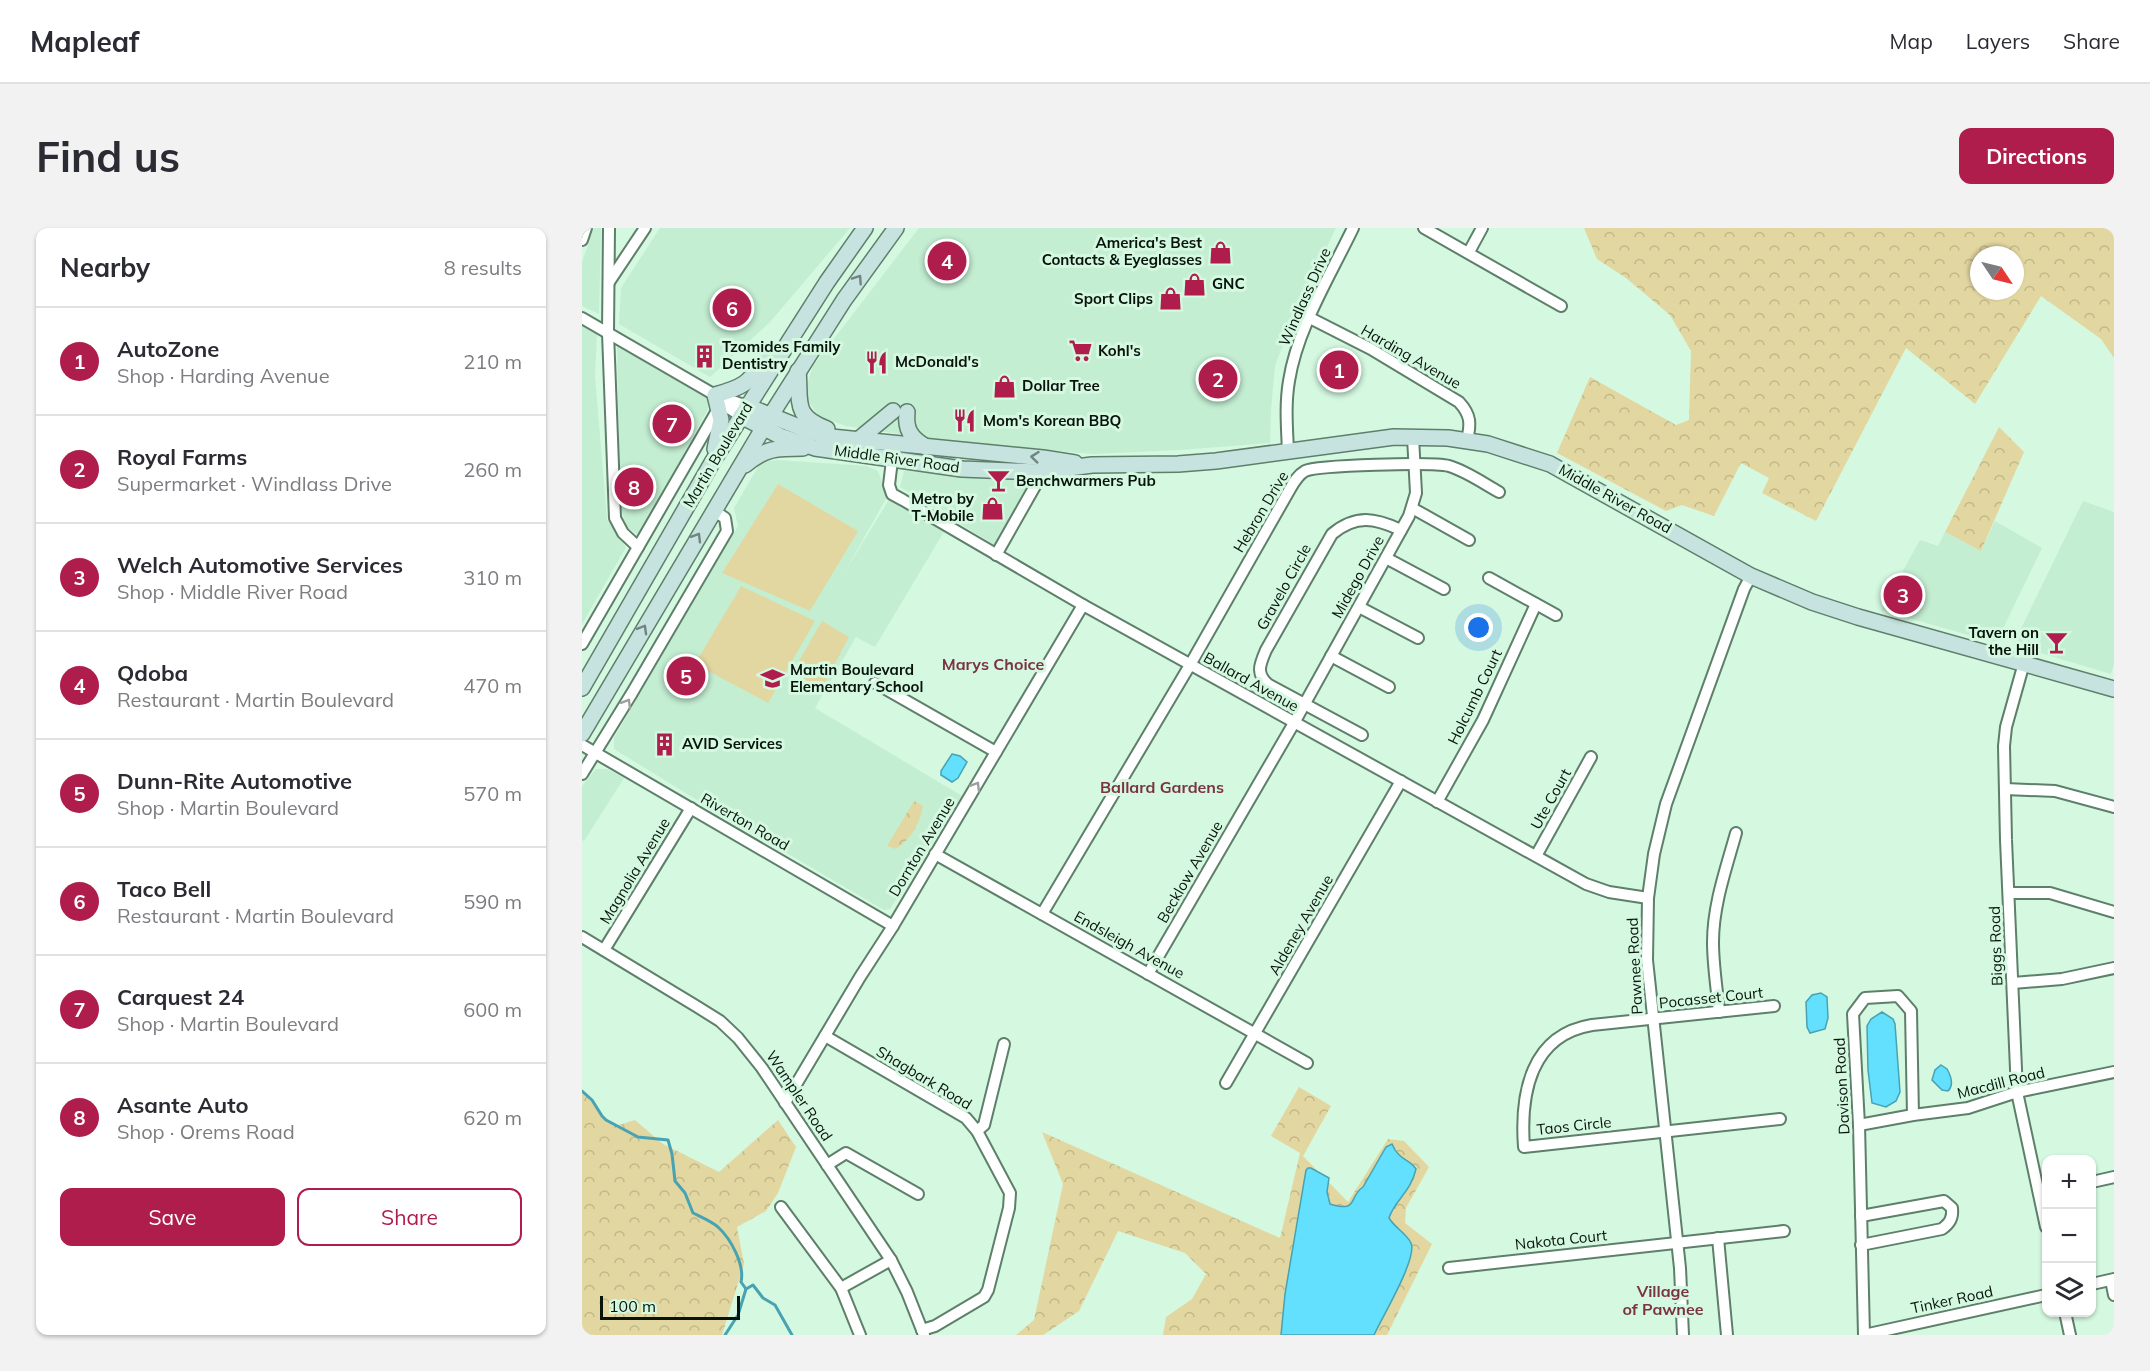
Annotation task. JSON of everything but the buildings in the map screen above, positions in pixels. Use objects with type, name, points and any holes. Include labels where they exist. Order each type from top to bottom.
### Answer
[{"type":"street","points":[[582,240],[586,228]]},
{"type":"street","points":[[609,228],[608,333],[615,518],[624,533],[638,547]]},
{"type":"street","points":[[609,282],[645,228]]},
{"type":"street","name":"Martin Boulevard","points":[[582,688],[713,461],[827,282],[865,228]]},
{"type":"street","name":"Martin Boulevard","points":[[582,734],[719,514],[734,475],[798,371],[844,300],[896,228]]},
{"type":"street","name":"Windlass Drive","points":[[1288,451],[1286,409],[1288,382],[1297,348],[1353,228]]},
{"type":"street","points":[[1424,228],[1561,306]]},
{"type":"street","points":[[1469,252],[1482,228]]},
{"type":"street","points":[[713,461],[721,420],[717,402],[747,382],[827,282]]},
{"type":"street","name":"Middle River Road","points":[[582,318],[717,402],[767,421],[831,437],[858,440],[893,452],[962,469],[1039,472],[1092,465],[1178,464],[1371,439],[1413,437],[1467,440],[1508,449],[1550,464],[1751,576],[1781,590],[1833,610],[2114,689]]},
{"type":"street","name":"Harding Avenue","points":[[1310,318],[1371,349],[1459,402],[1469,414],[1467,440]]},
{"type":"street","points":[[798,371],[800,386],[798,402],[801,412],[810,421],[858,440],[900,411],[915,441],[926,447]]},
{"type":"street","name":"Martin Boulevard","points":[[582,644],[717,402]]},
{"type":"street","name":"Middle River Road","points":[[767,421],[780,436],[815,448],[893,452],[926,447],[1092,465]]},
{"type":"street","name":"Midego Drive","points":[[1294,723],[1412,508],[1416,493],[1413,437]]},
{"type":"street","points":[[734,475],[759,453],[777,449],[815,448]]},
{"type":"street","name":"Ballard Avenue","points":[[893,452],[889,485],[892,494],[1190,665],[1593,887],[1648,898]]},
{"type":"street","name":"Hebron Drive","points":[[1042,914],[1300,475],[1308,470],[1320,468],[1415,464],[1450,466],[1498,492]]},
{"type":"street","points":[[996,555],[1039,479],[1039,472]]},
{"type":"street","points":[[1412,508],[1469,540]]},
{"type":"street","name":"Martin Boulevard","points":[[582,774],[597,753],[726,531],[719,514]]},
{"type":"street","name":"Gravelo Circle","points":[[1362,735],[1263,681],[1259,672],[1260,665],[1266,650],[1332,534],[1349,522],[1365,520],[1385,522],[1401,530]]},
{"type":"street","points":[[1386,558],[1444,589]]},
{"type":"street","name":"Pawnee Road","points":[[1683,1335],[1683,1305],[1646,949],[1648,898],[1654,854],[1666,804],[1744,589],[1751,576]]},
{"type":"street","points":[[1489,578],[1556,615]]},
{"type":"street","name":"Holcumb Court","points":[[1437,802],[1483,720],[1536,604]]},
{"type":"street","name":"Dornton Avenue","points":[[785,1103],[1083,605]]},
{"type":"street","points":[[1359,607],[1418,638]]},
{"type":"street","points":[[1332,656],[1389,687]]},
{"type":"street","name":"Biggs Road","points":[[2024,663],[2006,727],[2005,789],[2017,1092],[2042,1191]]},
{"type":"street","points":[[875,683],[996,752]]},
{"type":"street","name":"Becklow Avenue","points":[[1148,974],[1294,723]]},
{"type":"street","name":"Riverton Road","points":[[582,745],[893,926]]},
{"type":"street","name":"Ute Court","points":[[1536,856],[1592,757]]},
{"type":"street","name":"Aldeney Avenue","points":[[1226,1083],[1401,781]]},
{"type":"street","points":[[2005,789],[2055,791],[2114,807]]},
{"type":"street","name":"Magnolia Avenue","points":[[604,950],[691,808]]},
{"type":"street","points":[[1719,1012],[1713,958],[1714,927],[1720,893],[1736,833]]},
{"type":"street","name":"Endsleigh Avenue","points":[[935,854],[1307,1063]]},
{"type":"street","points":[[2009,893],[2050,894],[2114,912]]},
{"type":"street","name":"Wampler Road","points":[[582,937],[705,1011],[729,1029],[753,1056],[891,1260],[907,1292],[923,1333]]},
{"type":"street","points":[[2013,983],[2062,979],[2114,968]]},
{"type":"street","name":"Davison Road","points":[[1864,1335],[1859,1125],[1853,1014],[1865,998],[1898,996],[1911,1011],[1913,1114]]},
{"type":"street","name":"Pocasset Court","points":[[1653,1019],[1774,1006]]},
{"type":"street","name":"Taos Circle","points":[[1653,1019],[1583,1027],[1565,1033],[1550,1044],[1538,1061],[1529,1082],[1523,1118],[1524,1147],[1665,1131]]},
{"type":"street","name":"Shagbark Road","points":[[825,1036],[966,1118],[977,1131],[1010,1193],[1011,1200],[988,1290],[980,1301],[923,1333]]},
{"type":"street","points":[[977,1131],[984,1125],[1004,1044]]},
{"type":"street","name":"Macdill Road","points":[[1859,1125],[1913,1114],[1968,1108],[2017,1092],[2114,1072]]},
{"type":"street","points":[[1665,1131],[1780,1119]]},
{"type":"street","points":[[827,1165],[846,1153],[918,1194]]},
{"type":"street","points":[[2096,1181],[2114,1177]]},
{"type":"street","points":[[1861,1216],[1944,1201],[1952,1208],[1953,1215],[1942,1229],[1861,1245]]},
{"type":"street","points":[[781,1207],[841,1288],[860,1335]]},
{"type":"street","name":"Nakota Court","points":[[1449,1268],[1784,1231]]},
{"type":"street","points":[[1718,1238],[1727,1335]]},
{"type":"street","points":[[841,1288],[891,1260]]},
{"type":"street","points":[[2096,1283],[2112,1279],[2114,1295]]},
{"type":"street","name":"Tinker Road","points":[[1864,1335],[2042,1296]]},
{"type":"street","points":[[2066,1317],[2070,1335]]},
{"type":"shaded area","points":[[594,228],[601,228],[599,314],[582,306],[582,262]]},
{"type":"shaded area","points":[[660,228],[850,228],[770,322],[710,377],[619,324],[621,288]]},
{"type":"shaded area","points":[[919,228],[1336,228],[1292,320],[1275,366],[1270,443],[1092,454],[939,440],[846,426],[818,416],[804,394],[813,366]]},
{"type":"shaded area","points":[[582,326],[597,334],[595,376],[607,520],[626,547],[582,624]]},
{"type":"shaded area","points":[[617,346],[708,399],[708,409],[643,529],[637,534],[628,528],[623,516],[620,496]]},
{"type":"shaded area","name":"Martin Boulevard Elementary School","points":[[777,460],[867,466],[878,471],[887,497],[843,575],[890,498],[945,530],[875,647],[856,637],[815,708],[962,796],[890,909],[884,910],[614,749],[614,738],[738,526],[734,508],[761,462]]},
{"type":"shaded area","points":[[904,471],[1034,475],[998,547],[900,487]]},
{"type":"shaded area","points":[[2083,501],[2114,512],[2114,664],[2111,674],[2013,645]]},
{"type":"shaded area","points":[[1995,521],[2042,548],[1996,643],[1881,610],[1920,540],[1938,546],[1945,532],[1981,551]]},
{"type":"shaded area","points":[[596,769],[607,769],[624,778],[584,841],[582,840],[582,786]]},
{"type":"green space","points":[[1584,228],[2114,228],[2114,358],[2101,339],[2041,296],[1975,404],[1906,348],[1816,521],[1762,493],[1769,478],[1741,463],[1714,516],[1682,505],[1666,511],[1557,453],[1590,377],[1676,425],[1689,420],[1691,351],[1670,315],[1626,278],[1597,259]]},
{"type":"green space","points":[[1999,427],[2024,452],[1981,551],[1945,532]]},
{"type":"green space","points":[[778,484],[858,531],[810,611],[722,573]]},
{"type":"green space","points":[[741,586],[815,621],[768,703],[695,664]]},
{"type":"green space","points":[[822,621],[849,637],[822,688],[792,673]]},
{"type":"green space","points":[[914,801],[923,806],[914,830],[896,849],[887,846]]},
{"type":"green space","points":[[1299,1087],[1331,1106],[1303,1156],[1348,1202],[1388,1139],[1404,1141],[1429,1167],[1406,1208],[1405,1223],[1432,1244],[1387,1335],[1163,1335],[1166,1317],[1192,1299],[1206,1274],[1185,1253],[1118,1231],[1079,1311],[1043,1335],[1016,1335],[1034,1320],[1063,1184],[1042,1132],[1280,1238],[1300,1153],[1271,1136]]},
{"type":"green space","points":[[582,1090],[593,1101],[602,1117],[616,1126],[635,1120],[663,1144],[719,1172],[778,1120],[796,1147],[778,1193],[766,1211],[737,1227],[744,1264],[722,1335],[582,1335]]},
{"type":"water","points":[[952,754],[960,756],[967,762],[958,778],[952,782],[941,775],[941,771]]},
{"type":"water","points":[[1821,993],[1827,997],[1828,1018],[1825,1029],[1810,1033],[1807,1027],[1806,1002],[1812,995]]},
{"type":"water","points":[[1882,1012],[1893,1019],[1895,1024],[1900,1092],[1896,1101],[1886,1107],[1872,1103],[1868,1070],[1867,1026],[1871,1019]]},
{"type":"water","points":[[1941,1065],[1947,1069],[1951,1077],[1951,1086],[1948,1091],[1942,1090],[1932,1080],[1935,1070]]},
{"type":"water","points":[[1392,1144],[1398,1154],[1416,1169],[1414,1177],[1389,1218],[1409,1239],[1412,1251],[1398,1289],[1374,1335],[1281,1335],[1285,1294],[1306,1170],[1311,1168],[1329,1178],[1327,1192],[1330,1204],[1345,1207],[1352,1203],[1386,1147]]},
{"type":"waterway","points":[[582,1091],[592,1100],[606,1120],[638,1137],[668,1140],[675,1181],[685,1193],[693,1213],[715,1225],[728,1238],[739,1260],[741,1282],[746,1289]]},
{"type":"waterway","points":[[746,1289],[753,1285],[763,1298],[775,1305],[792,1335]]},
{"type":"waterway","points":[[725,1335],[738,1315],[746,1289]]},
{"type":"place","name":"America's Best Contacts & Eyeglasses","points":[[1220,252]]},
{"type":"place","name":"Qdoba","points":[[947,261]]},
{"type":"place","name":"GNC","points":[[1194,284]]},
{"type":"place","name":"Sport Clips","points":[[1171,299]]},
{"type":"place","name":"Taco Bell","points":[[732,308]]},
{"type":"place","name":"Kohl's","points":[[1080,351]]},
{"type":"place","name":"Tzomides Family Dentistry","points":[[704,356]]},
{"type":"place","name":"McDonald's","points":[[877,362]]},
{"type":"place","name":"AutoZone","points":[[1339,370]]},
{"type":"place","name":"Royal Farms","points":[[1218,379]]},
{"type":"place","name":"Dollar Tree","points":[[1004,386]]},
{"type":"place","name":"Mom's Korean BBQ","points":[[965,421]]},
{"type":"place","name":"Carquest 24","points":[[672,424]]},
{"type":"place","name":"Benchwarmers Pub","points":[[998,481]]},
{"type":"place","name":"Asante Auto","points":[[634,487]]},
{"type":"place","name":"Metro by T-Mobile","points":[[992,508]]},
{"type":"place","name":"Welch Automotive Services","points":[[1903,595]]},
{"type":"place","name":"Tavern on the Hill","points":[[2057,642]]},
{"type":"place","name":"Dunn-Rite Automotive","points":[[686,676]]},
{"type":"place","name":"Martin Boulevard Elementary School","points":[[772,679]]},
{"type":"place","name":"AVID Services","points":[[664,744]]},
{"type":"district","name":"Marys Choice","points":[[993,664]]},
{"type":"district","name":"Ballard Gardens","points":[[1162,787]]},
{"type":"district","name":"Village of Pawnee","points":[[1663,1300]]}]
